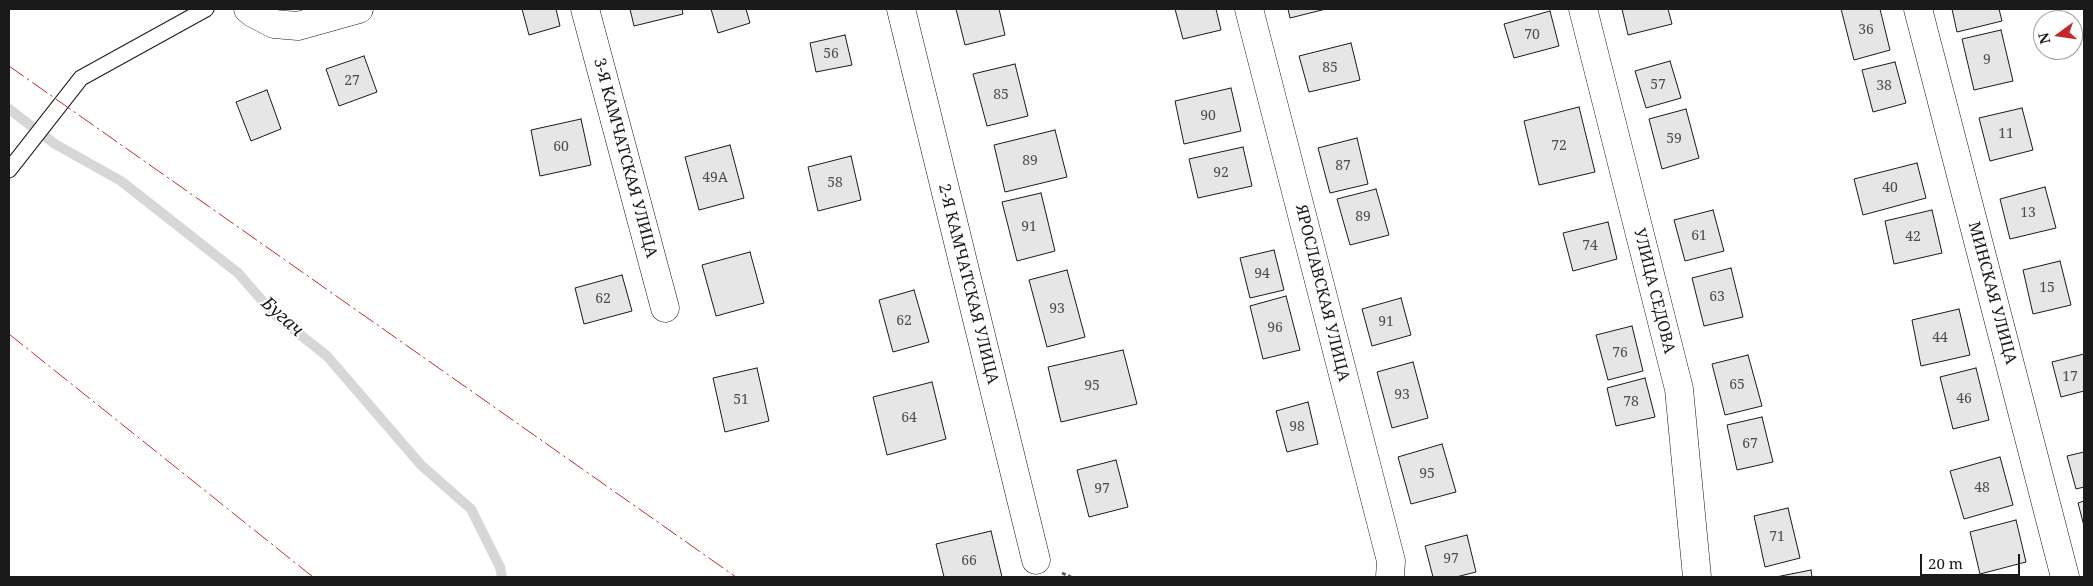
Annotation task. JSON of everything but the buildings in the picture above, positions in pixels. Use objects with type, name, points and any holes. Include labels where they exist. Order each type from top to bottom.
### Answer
[{"type":"street","points":[[248,9],[274,24],[298,26],[359,9]]},
{"type":"street","name":"3-Я КАМЧАТСКАЯ УЛИЦА","points":[[585,9],[665,308]]},
{"type":"street","name":"2-Я КАМЧАТСКАЯ УЛИЦА","points":[[901,9],[1036,560]]},
{"type":"street","name":"ЯРОСЛАВСКАЯ УЛИЦА","points":[[1248,9],[1390,560],[1390,577]]},
{"type":"street","name":"УЛИЦА СЕДОВА","points":[[1583,9],[1679,389],[1697,577]]},
{"type":"street","name":"МИНСКАЯ УЛИЦА","points":[[1918,9],[2065,577]]},
{"type":"lane","points":[[9,170],[81,78],[206,9]]},
{"type":"waterway","name":"Бугач","points":[[9,109],[55,144],[121,181],[238,273],[273,313],[327,356],[421,465],[471,509],[500,567],[502,577]]},
{"type":"power","points":[[9,66],[736,577]]},
{"type":"power","points":[[9,334],[313,577]]}]
